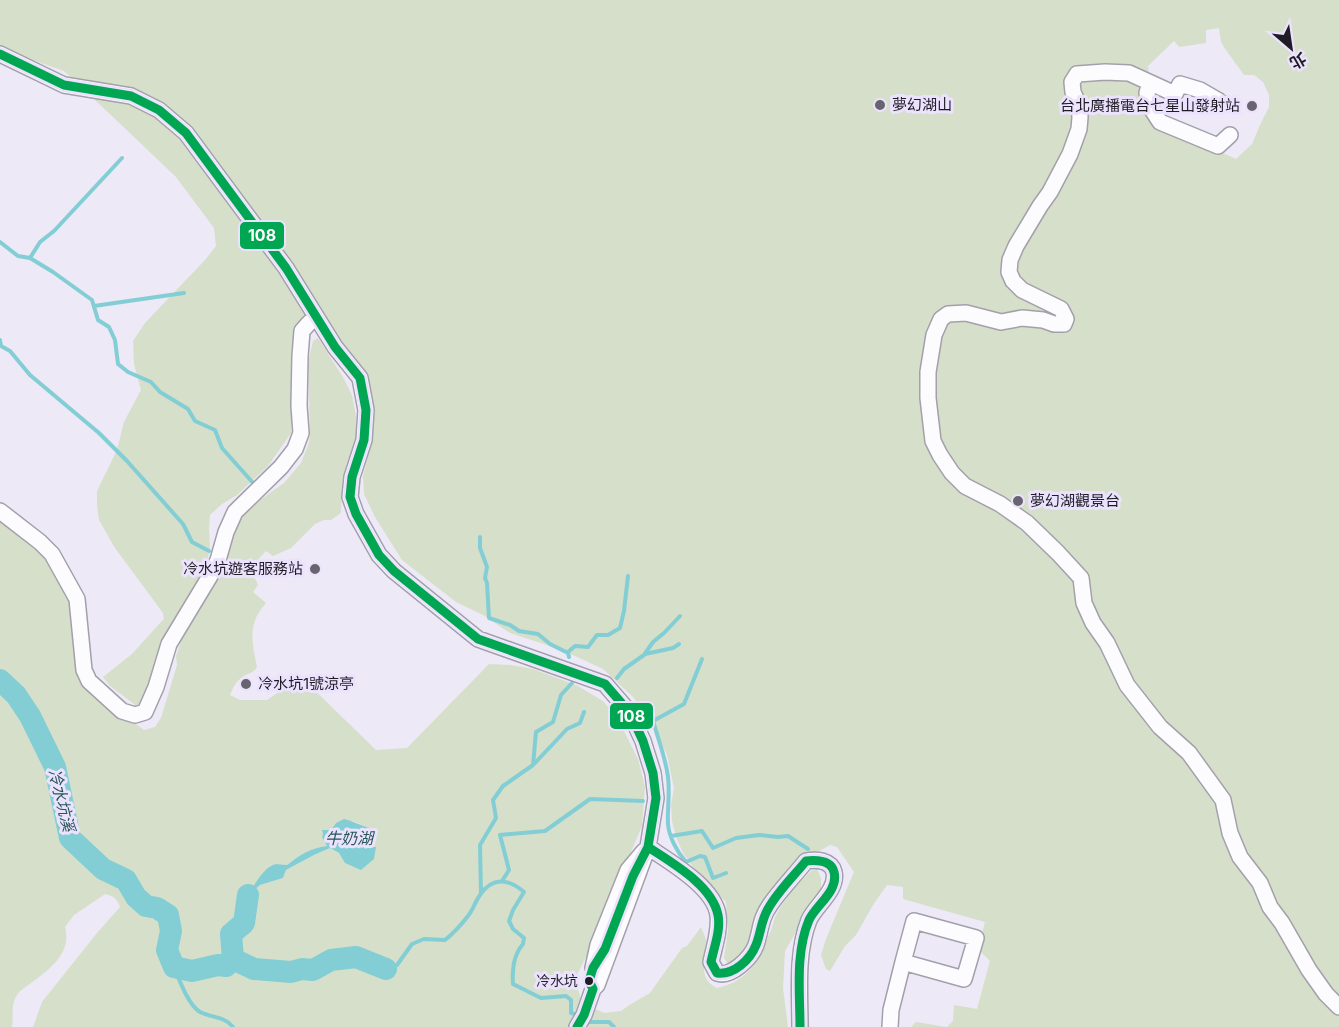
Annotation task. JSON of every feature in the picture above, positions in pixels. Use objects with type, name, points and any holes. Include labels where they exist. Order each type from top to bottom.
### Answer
[{"type":"street","points":[[0,54],[64,85],[131,96],[159,110],[186,133],[286,268],[335,347],[360,378],[366,410],[364,440],[352,477],[350,497],[356,514],[379,555],[394,571],[478,639],[605,684],[630,713],[643,741],[653,773],[656,798],[648,847],[597,985],[593,989],[577,1027]]},
{"type":"street","points":[[1219,101],[1200,90],[1180,84],[1175,94],[1129,73],[1118,71],[1077,74],[1072,82],[1073,92],[1079,106],[1079,129],[1070,154],[1050,192],[1016,246],[1010,260],[1009,272],[1022,290],[1061,309],[1066,319],[1064,324],[1022,318],[1001,322],[966,313],[948,314],[941,319],[934,335],[928,372],[933,441],[952,473],[965,486],[1000,504],[1027,523],[1081,578],[1084,603],[1127,684],[1160,727],[1189,753],[1223,800],[1230,832],[1240,857],[1260,883],[1270,907],[1309,970],[1326,994],[1339,1007]]},
{"type":"street","points":[[1150,83],[1147,93],[1149,105],[1160,122],[1218,146],[1230,135]]},
{"type":"street","points":[[0,511],[52,554],[76,599],[84,670],[89,681],[122,711],[135,715],[145,712],[170,644],[210,576],[218,560],[226,532],[236,513],[281,467],[295,449],[301,434],[299,406],[303,331],[315,317]]},
{"type":"street","points":[[593,989],[585,980],[590,962],[628,870],[648,847]]},
{"type":"street","points":[[593,968],[605,949],[633,876],[648,847]]},
{"type":"street","points":[[648,847],[692,878],[709,894],[718,912],[719,928],[711,962],[717,973],[722,975],[734,972],[755,947],[762,920],[771,904],[806,861],[815,859],[831,866],[834,873],[833,886],[810,918],[803,939],[800,1027]]},
{"type":"street","points":[[894,1025],[896,987],[914,921],[976,939],[964,979],[903,962]]},
{"type":"street","points":[[593,989],[589,981],[598,945]]},
{"type":"green space","points":[[0,0],[1339,0],[1339,1027],[947,1027],[953,1021],[954,1005],[977,1009],[990,961],[978,949],[985,922],[903,899],[903,887],[887,885],[830,971],[826,969],[821,955],[854,872],[837,847],[830,845],[814,854],[742,953],[734,962],[727,963],[724,958],[728,930],[726,902],[696,871],[683,853],[672,821],[671,805],[674,788],[667,755],[652,724],[633,697],[603,669],[562,650],[510,633],[483,615],[456,602],[402,560],[375,517],[364,494],[363,476],[372,443],[372,404],[366,373],[341,341],[320,307],[299,324],[291,350],[293,399],[291,433],[268,466],[237,495],[210,515],[210,549],[205,569],[182,610],[148,695],[138,707],[110,686],[103,677],[132,654],[164,619],[163,613],[115,548],[99,520],[97,491],[117,450],[124,422],[141,390],[134,364],[133,341],[145,323],[216,246],[214,228],[176,177],[64,71],[7,48],[0,51]],"holes":[[[1219,28],[1221,42],[1244,75],[1254,75],[1263,82],[1269,95],[1269,107],[1252,144],[1236,159],[1152,121],[1153,103],[1148,66],[1174,41],[1179,47],[1206,43],[1206,30]]]},
{"type":"green space","points":[[318,338],[343,377],[352,395],[356,416],[356,441],[347,462],[342,483],[341,513],[331,520],[315,524],[291,548],[273,556],[266,551],[247,571],[258,585],[253,592],[266,603],[253,626],[257,667],[239,680],[230,695],[240,700],[267,700],[301,677],[376,750],[407,748],[489,664],[533,669],[576,685],[603,701],[618,719],[638,759],[645,787],[642,826],[575,979],[582,1003],[604,1013],[621,1011],[650,993],[682,948],[687,946],[701,927],[707,943],[704,970],[707,980],[717,988],[736,981],[744,976],[756,962],[775,917],[787,898],[812,870],[817,869],[821,878],[821,889],[785,951],[783,988],[788,1027],[33,1027],[42,1002],[120,907],[118,901],[105,894],[74,915],[65,927],[65,945],[58,960],[17,995],[13,1007],[12,1027],[0,1027],[0,520],[43,551],[74,607],[79,671],[127,718],[144,730],[155,727],[161,718],[183,636],[197,608],[224,566],[236,527],[250,507],[284,483],[301,463],[310,435],[308,363],[313,341]],"holes":[[[353,821],[369,828],[372,834],[371,847],[339,853],[330,848],[286,870],[283,878],[260,885],[276,864],[287,865],[306,852],[328,846],[323,834],[332,830],[336,823]]]},
{"type":"green space","points":[[916,1022],[947,1027],[911,1027]]},
{"type":"water","name":"牛奶湖","points":[[344,819],[369,828],[376,838],[370,842],[371,847],[376,847],[374,859],[361,870],[345,863],[339,853],[330,848],[286,870],[283,878],[260,885],[248,895],[271,866],[287,865],[306,852],[327,846],[322,837],[322,830],[331,830],[336,823]]},
{"type":"waterway","points":[[30,258],[40,242],[54,231],[122,158]]},
{"type":"waterway","points":[[0,242],[18,256],[30,258],[53,272],[92,300],[98,320],[109,327],[115,340],[118,364],[128,372],[151,382],[160,392],[188,409],[195,421],[215,430],[222,448],[254,484]]},
{"type":"waterway","points":[[94,306],[184,293]]},
{"type":"waterway","points":[[0,340],[1,346],[10,351],[30,375],[99,433],[127,461],[183,524],[192,542],[209,551]]},
{"type":"waterway","points":[[480,537],[480,548],[487,567],[485,578],[489,618],[510,625],[519,631],[538,634],[550,644],[568,653],[569,657]]},
{"type":"waterway","points":[[568,652],[575,646],[588,647],[597,635],[608,635],[620,628],[628,576]]},
{"type":"waterway","points":[[617,678],[624,669],[644,655],[653,642],[680,616]]},
{"type":"waterway","points":[[645,654],[673,648],[679,644]]},
{"type":"waterway","points":[[702,659],[684,704],[653,721],[668,778],[668,824],[674,844],[686,862],[700,856],[705,857],[713,878],[726,873]]},
{"type":"waterway","name":"冷水坑溪","points":[[0,680],[16,695],[30,716],[55,767],[70,838],[103,869],[126,880],[136,897],[146,906],[157,908],[168,915],[171,931],[167,950],[174,967],[192,971],[218,965],[226,966],[233,959],[231,934],[244,923],[248,895]]},
{"type":"waterway","points":[[533,765],[536,732],[553,722],[561,695],[572,683]]},
{"type":"waterway","points":[[481,893],[480,845],[496,818],[493,800],[503,786],[533,765],[567,729],[580,723],[584,712]]},
{"type":"waterway","points":[[502,881],[509,870],[500,835],[545,831],[590,799],[643,801]]},
{"type":"waterway","points":[[671,836],[702,831],[713,848],[736,838],[759,835],[788,836],[808,849]]},
{"type":"waterway","points":[[386,969],[397,965],[412,944],[424,939],[445,940],[468,916],[485,889],[495,882],[506,882],[524,892],[509,921],[513,929],[524,938],[514,963],[513,984],[541,998],[566,996],[571,1000],[571,1013],[575,1014]]},
{"type":"waterway","points":[[233,959],[254,969],[291,972],[302,969],[313,970],[331,960],[356,957],[386,969]]},
{"type":"waterway","points":[[174,967],[184,991],[196,1009],[226,1021],[233,1027]]},
{"type":"waterway","points":[[589,1022],[609,1022],[614,1027]]},
{"type":"transit line","name":"108","points":[[0,54],[64,85],[131,96],[159,110],[186,133],[286,268],[335,347],[360,378],[366,410],[364,440],[352,477],[350,497],[356,514],[379,555],[394,571],[478,639],[605,684],[630,713],[643,741],[653,773],[656,798],[648,847],[633,876],[605,949],[593,968],[589,981],[593,989],[577,1027]]},
{"type":"transit line","name":"108","points":[[648,847],[690,876],[708,894],[714,904],[719,927],[711,962],[717,973],[735,969],[750,956],[772,902],[806,861],[823,862],[830,865],[834,872],[833,885],[826,898],[812,914],[802,946],[799,973],[800,1027]]},
{"type":"place","name":"夢幻湖山","points":[[880,105]]},
{"type":"place","name":"台北廣播電台七星山發射站","points":[[1252,106]]},
{"type":"place","name":"夢幻湖觀景台","points":[[1018,501]]},
{"type":"place","name":"冷水坑遊客服務站","points":[[315,569]]},
{"type":"place","name":"冷水坑1號涼亭","points":[[246,684]]},
{"type":"place","name":"冷水坑","points":[[589,981]]}]
